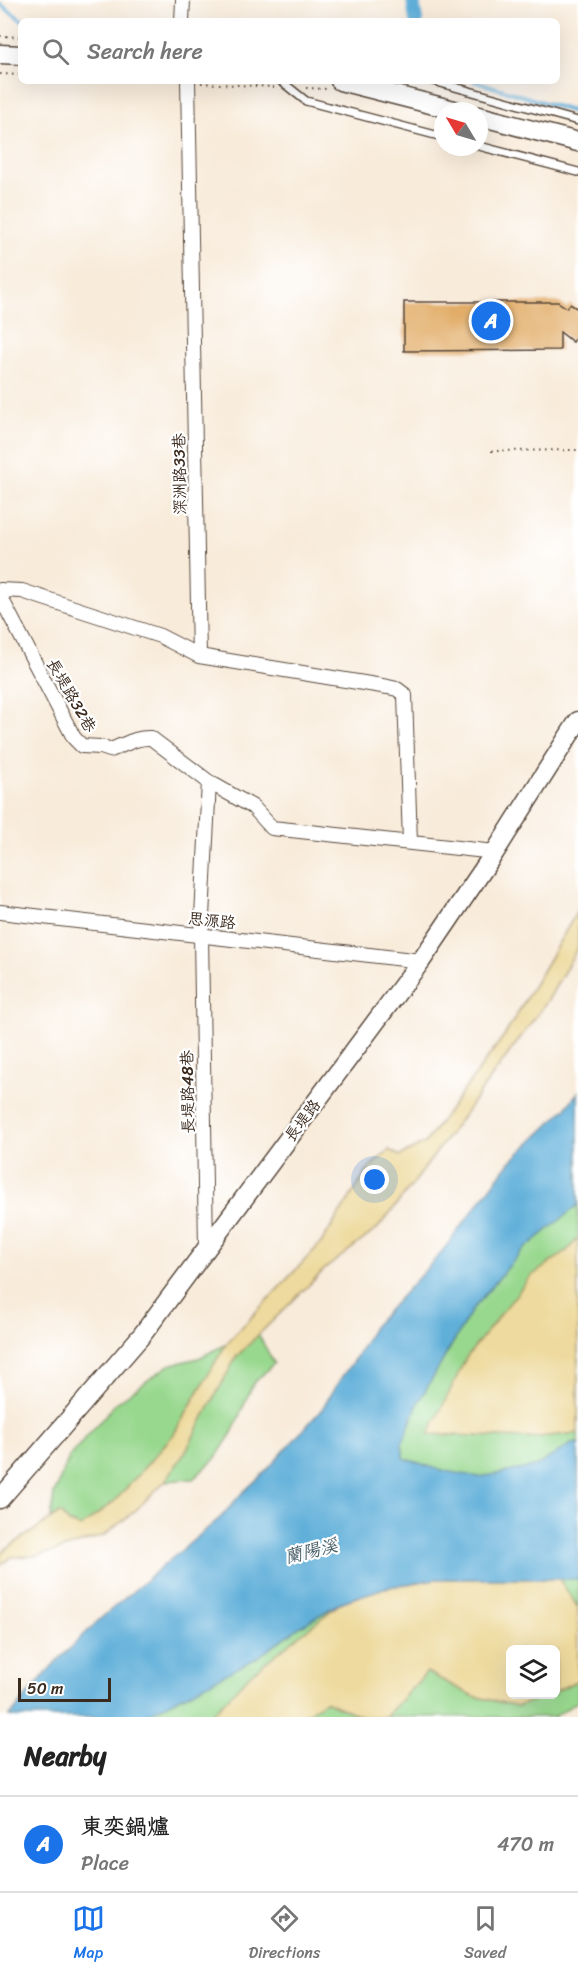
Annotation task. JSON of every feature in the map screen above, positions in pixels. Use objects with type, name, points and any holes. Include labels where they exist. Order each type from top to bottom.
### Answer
[{"type":"street","points":[[182,18],[183,0]]},
{"type":"street","points":[[0,54],[18,55]]},
{"type":"street","name":"深洲路33巷","points":[[188,84],[199,656]]},
{"type":"street","points":[[353,84],[434,105]]},
{"type":"street","points":[[488,118],[578,142]]},
{"type":"street","points":[[0,590],[22,591],[149,633],[199,656],[397,689],[405,695],[410,842]]},
{"type":"street","name":"長堤路32巷","points":[[0,596],[74,738],[82,746],[110,750],[141,737],[151,738],[209,782],[253,807],[272,828],[495,852]]},
{"type":"street","name":"長堤路","points":[[0,1499],[142,1335],[421,961],[495,852],[578,721]]},
{"type":"street","points":[[201,936],[209,782]]},
{"type":"street","name":"思源路","points":[[0,912],[421,961]]},
{"type":"street","name":"長堤路48巷","points":[[201,936],[206,1248]]},
{"type":"lane","points":[[285,84],[306,101],[434,135]]},
{"type":"lane","points":[[444,84],[578,121]]},
{"type":"lane","points":[[488,148],[578,172]]},
{"type":"path","points":[[0,36],[18,37]]},
{"type":"path","points":[[0,74],[18,75]]},
{"type":"path","points":[[491,452],[578,450]]},
{"type":"green space","points":[[578,1161],[578,1239],[567,1251],[530,1277],[430,1434],[527,1438],[578,1433],[578,1486],[280,1493]]},
{"type":"green space","points":[[258,1334],[274,1363],[253,1384],[232,1433],[215,1459],[193,1479],[165,1481],[184,1454],[236,1357]]},
{"type":"green space","points":[[226,1344],[174,1434],[116,1500],[81,1527],[69,1523],[60,1513],[51,1518],[54,1494],[69,1457],[115,1404],[169,1365],[199,1358]]},
{"type":"green space","points":[[436,1579],[342,1602],[251,1674],[209,1717],[141,1717],[218,1615]]},
{"type":"green space","points":[[559,1579],[578,1579],[578,1608]]},
{"type":"green space","points":[[427,1672],[473,1696],[518,1706],[536,1699],[560,1699],[560,1689],[578,1680],[578,1701],[554,1717],[385,1717]]},
{"type":"green space","points":[[325,1701],[364,1717],[301,1717]]},
{"type":"sand","points":[[578,910],[578,947],[548,1000],[413,1184],[377,1229],[325,1269],[236,1357],[184,1454],[165,1481],[136,1510],[105,1535],[53,1552],[12,1557],[0,1565],[0,1553],[60,1513],[69,1523],[81,1527],[116,1500],[174,1434],[226,1344],[321,1243],[369,1168],[389,1150],[400,1156],[425,1143],[506,1033]]},
{"type":"sand","points":[[578,1239],[578,1433],[527,1438],[429,1434],[466,1358],[530,1277],[567,1251]]},
{"type":"sand","points":[[436,1579],[559,1579],[578,1608],[578,1680],[560,1689],[560,1645],[506,1645],[506,1699],[536,1699],[518,1706],[473,1696],[427,1672],[385,1717],[364,1717],[325,1701],[301,1717],[209,1717],[251,1674],[342,1602],[384,1588]]},
{"type":"water","name":"蘭陽溪","points":[[578,1092],[578,1205],[521,1252],[472,1310],[418,1403],[402,1444],[404,1458],[440,1470],[479,1477],[535,1467],[571,1444],[578,1443],[578,1579],[436,1579],[384,1588],[342,1602],[301,1626],[255,1659],[142,1717],[9,1717],[52,1666],[100,1619],[221,1517],[265,1472],[322,1409],[373,1327],[441,1253],[510,1162],[566,1108]]},
{"type":"building","points":[[404,302],[558,302],[567,308],[570,304],[578,309],[578,333],[573,342],[560,332],[560,350],[404,351]]},
{"type":"waterway","points":[[413,0],[416,18]]},
{"type":"waterway","points":[[0,4],[19,18]]},
{"type":"waterway","points":[[484,84],[578,113]]},
{"type":"place","name":"東奕鍋爐","points":[[491,321]]}]
